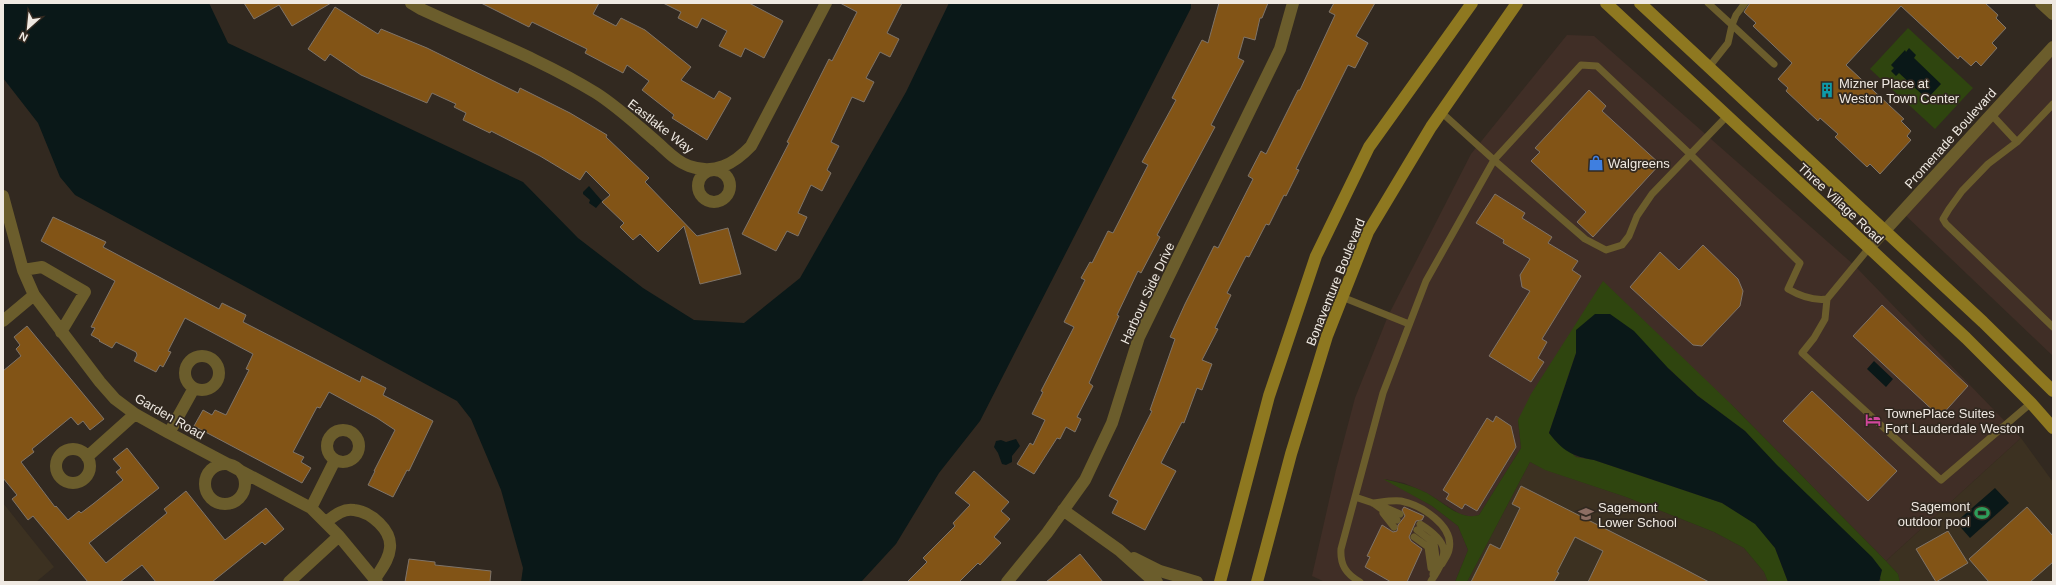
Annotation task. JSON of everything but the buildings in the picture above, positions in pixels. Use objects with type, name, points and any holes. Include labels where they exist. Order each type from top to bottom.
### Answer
[{"type":"main road","name":"Bonaventure Boulevard","points":[[1220,582],[1269,396],[1316,256],[1369,147],[1472,3]]},
{"type":"main road","name":"Bonaventure Boulevard","points":[[1258,582],[1291,454],[1327,336],[1368,232],[1441,112],[1517,3]]},
{"type":"main road","name":"Three Village Road","points":[[1606,3],[1966,338],[2030,402],[2053,428]]},
{"type":"main road","name":"Three Village Road","points":[[1640,3],[1885,230],[2053,391]]},
{"type":"street","name":"Eastlake Way","points":[[411,3],[560,73],[597,94],[682,163],[702,169],[716,169],[727,166],[740,157],[751,146],[826,3]]},
{"type":"street","name":"Harbour Side Drive","points":[[1007,582],[1085,480],[1112,423],[1139,337],[1280,49],[1293,3]]},
{"type":"street","points":[[2041,3],[2053,14]]},
{"type":"street","name":"Promenade Boulevard","points":[[1869,248],[2053,47]]},
{"type":"street","name":"Garden Road","points":[[3,196],[23,270],[34,295],[61,332],[115,399],[135,414],[169,433],[311,508],[339,536],[376,580]]},
{"type":"street","points":[[23,270],[42,267],[85,292],[61,332]]},
{"type":"street","points":[[3,321],[34,295]]},
{"type":"street","points":[[169,433],[194,388]]},
{"type":"street","points":[[87,457],[135,414]]},
{"type":"street","points":[[311,508],[335,460]]},
{"type":"street","points":[[326,522],[341,512],[354,510],[369,516],[383,528],[390,540],[390,548],[388,558],[376,580]]},
{"type":"street","points":[[1063,510],[1153,576],[1194,581]]},
{"type":"street","points":[[289,582],[339,536]]},
{"type":"lane","points":[[1708,3],[1774,64]]},
{"type":"lane","points":[[1709,67],[1728,43],[1736,15],[1745,3]]},
{"type":"lane","points":[[1360,582],[1348,574],[1344,569],[1340,556],[1383,393],[1426,281],[1494,160],[1581,65],[1597,66],[1690,154],[1800,264],[1788,289],[1800,295],[1817,300],[1827,299]]},
{"type":"lane","points":[[2053,104],[2017,142],[1988,164],[1962,191],[1944,216],[1944,222],[2053,327]]},
{"type":"lane","points":[[1441,112],[1584,239],[1606,250],[1622,245],[1629,236],[1637,216],[1652,194],[1727,116]]},
{"type":"lane","points":[[1991,114],[2017,142]]},
{"type":"lane","points":[[1869,248],[1827,299],[1825,319],[1814,338],[1802,353],[1941,480],[2030,402]]},
{"type":"lane","points":[[1342,297],[1409,324]]},
{"type":"lane","points":[[1355,497],[1375,504],[1397,520]]},
{"type":"lane","points":[[1375,504],[1392,501],[1406,503],[1434,518],[1446,530],[1450,550],[1431,581]]},
{"type":"lane","points":[[1431,581],[1434,570],[1436,548],[1431,540],[1417,530],[1433,532],[1442,542],[1444,553],[1442,564]]},
{"type":"shaded area","points":[[3,3],[209,3],[228,43],[523,182],[578,238],[643,288],[694,320],[744,323],[800,278],[906,92],[949,3],[1191,3],[1191,8],[980,421],[939,473],[896,544],[862,581],[521,582],[523,568],[501,490],[471,419],[457,401],[75,195],[60,177],[38,123],[3,78]]},
{"type":"shaded area","points":[[1567,35],[1594,36],[1854,265],[2021,438],[1886,561],[1731,404],[1518,420],[1521,448],[1479,515],[1471,517],[1460,514],[1427,493],[1404,483],[1385,479],[1432,506],[1458,526],[1468,550],[1455,582],[1325,582],[1312,576],[1336,470],[1355,398],[1388,316],[1471,154]]},
{"type":"shaded area","points":[[2053,47],[2053,356],[1902,212]]},
{"type":"shaded area","points":[[1909,48],[1916,55],[1914,58],[1941,84],[1927,99],[1899,73],[1896,76],[1891,71],[1894,68],[1891,65],[1905,50],[1906,52]]},
{"type":"shaded area","points":[[589,186],[602,201],[596,208],[589,203],[590,200],[583,194]]},
{"type":"shaded area","points":[[1595,314],[1610,314],[1634,331],[1668,368],[1698,396],[1745,431],[1776,464],[1872,557],[1882,570],[1879,582],[1788,582],[1775,548],[1755,524],[1722,503],[1594,460],[1580,457],[1568,452],[1559,444],[1549,433],[1576,353],[1576,330]]},
{"type":"shaded area","points":[[1874,361],[1893,379],[1886,387],[1867,369]]},
{"type":"shaded area","points":[[2021,438],[2053,482],[2053,582],[1900,582],[1898,574],[1886,561]]},
{"type":"shaded area","points":[[1016,439],[1020,446],[1012,456],[1012,462],[1006,465],[1002,464],[994,447],[996,441],[1001,440],[1006,442]]},
{"type":"shaded area","name":"Sagemont Lower School","points":[[1530,462],[1546,470],[1626,497],[1714,532],[1744,548],[1764,572],[1768,582],[1467,582]]},
{"type":"shaded area","name":"Sagemont outdoor pool","points":[[1995,488],[2009,503],[1970,538],[1956,522]]},
{"type":"shaded area","points":[[3,503],[54,567],[36,582],[3,582]]},
{"type":"green space","points":[[1908,28],[1973,88],[1935,129],[1870,69]]},
{"type":"green space","points":[[1603,281],[1731,404],[1886,561],[1898,574],[1900,582],[1879,582],[1881,579],[1745,431],[1698,396],[1668,368],[1576,330],[1576,353],[1549,433],[1576,457],[1594,460],[1722,503],[1756,524],[1775,548],[1788,582],[1768,582],[1764,572],[1744,548],[1714,532],[1626,497],[1545,470],[1530,462],[1467,582],[1455,582],[1468,550],[1458,526],[1432,506],[1383,479],[1405,484],[1427,493],[1458,513],[1472,516],[1479,515],[1521,448],[1518,420],[1531,394]]},
{"type":"place","name":"Mizner Place at Weston Town Center","points":[[1827,90]]},
{"type":"place","name":"Walgreens","points":[[1596,163]]},
{"type":"place","name":"TownePlace Suites Fort Lauderdale Weston","points":[[1873,420]]},
{"type":"place","name":"Sagemont outdoor pool","points":[[1982,513]]},
{"type":"place","name":"Sagemont Lower School","points":[[1586,514]]}]
